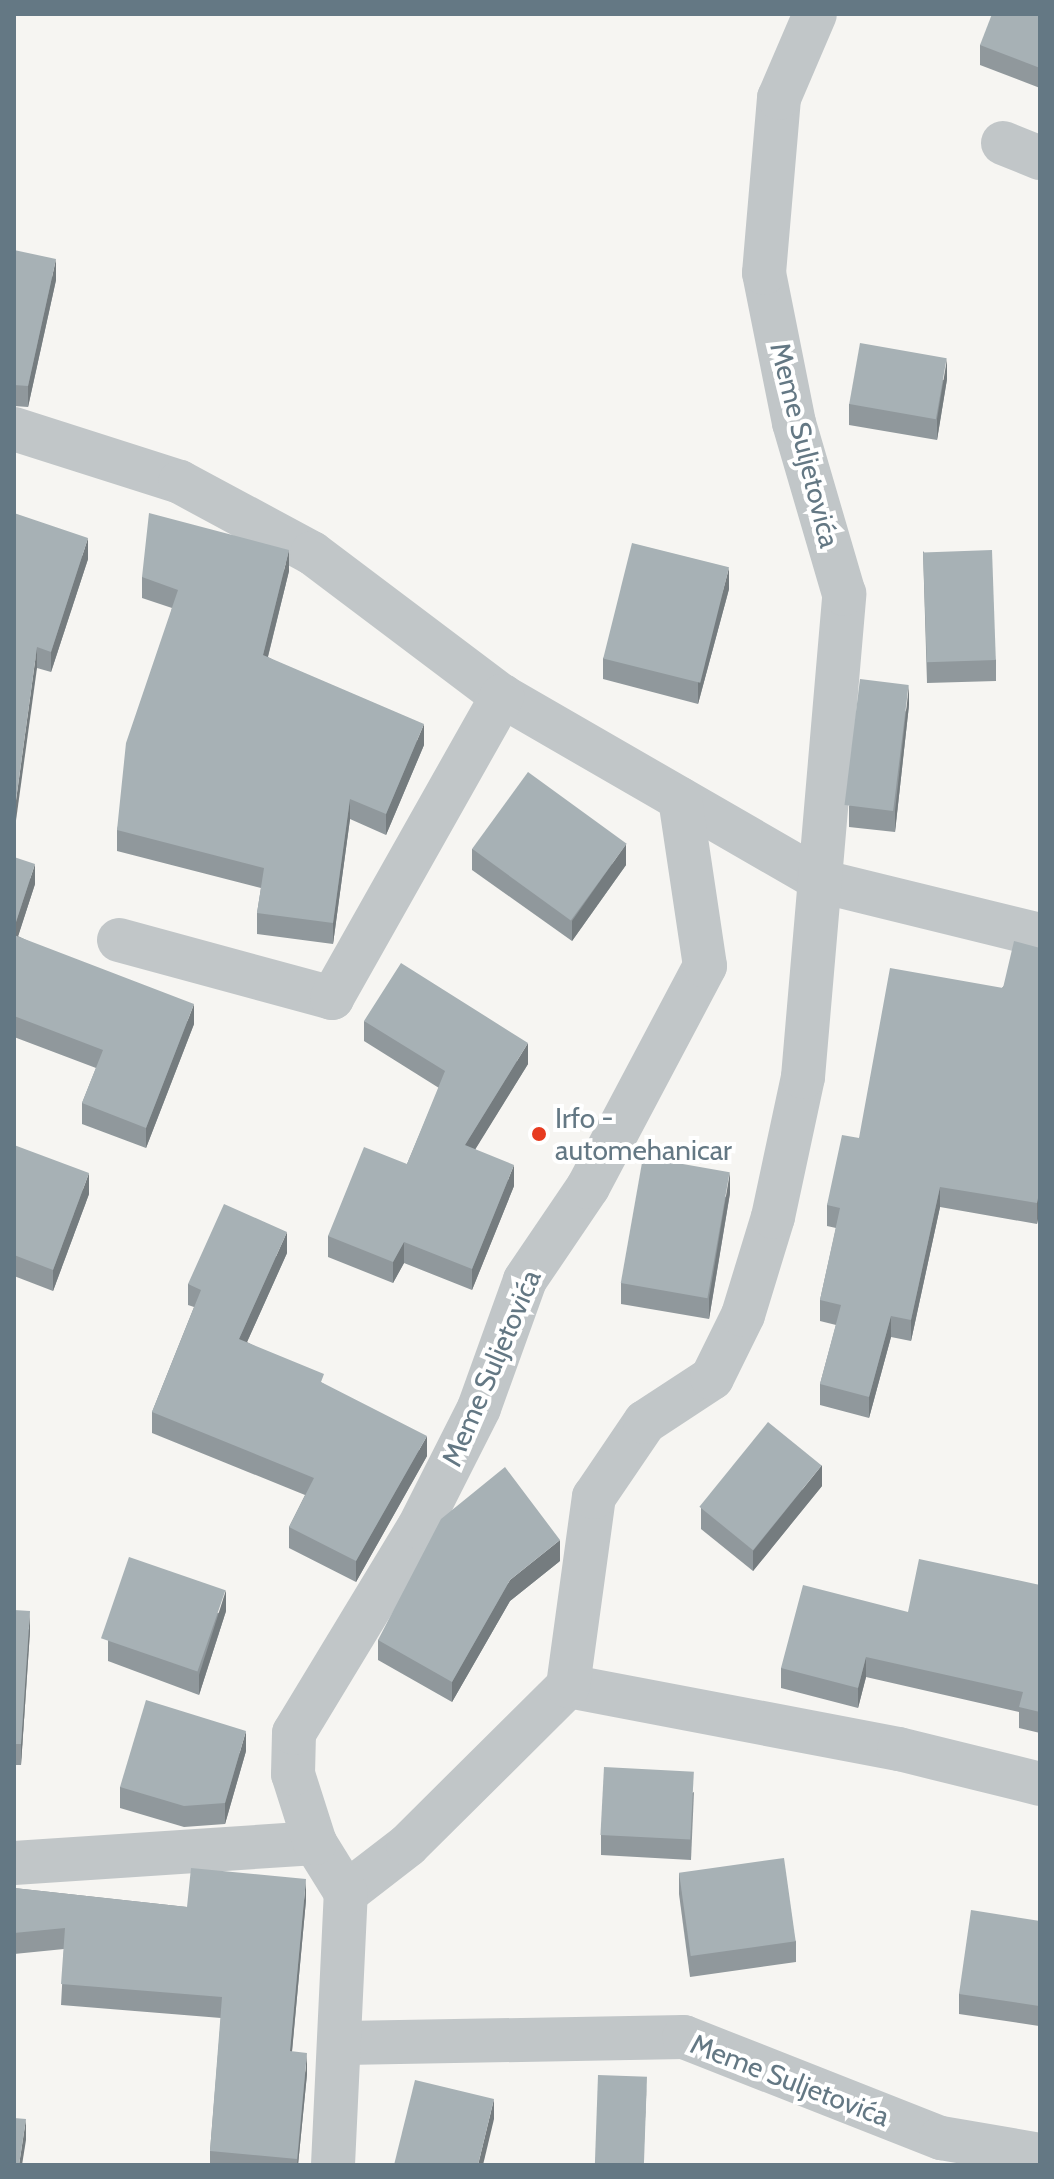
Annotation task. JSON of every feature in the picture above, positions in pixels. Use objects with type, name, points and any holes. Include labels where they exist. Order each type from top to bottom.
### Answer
[{"type":"street","name":"Meme Suljetovića","points":[[568,1686],[594,1497],[645,1422],[712,1378],[743,1315],[803,1077],[824,882],[828,720],[844,594],[794,423],[764,273],[779,98],[815,14]]},
{"type":"street","points":[[14,429],[180,482],[312,553],[502,696],[824,882],[1040,935]]},
{"type":"street","points":[[119,940],[332,998],[502,696]]},
{"type":"street","name":"Meme Suljetovića","points":[[346,1893],[315,1843],[293,1774],[294,1733],[419,1527],[479,1408],[525,1280],[588,1187],[705,966],[680,799]]},
{"type":"street","points":[[333,2165],[344,2043],[346,1893],[408,1845],[568,1686],[899,1749],[1040,1784]]},
{"type":"street","points":[[14,1863],[315,1843]]},
{"type":"street","name":"Meme Suljetovića","points":[[344,2043],[684,2037],[941,2138],[1040,2155]]},
{"type":"building","points":[[992,14],[1040,14],[1040,68],[980,45]]},
{"type":"building","points":[[14,250],[56,259],[28,386],[14,385]]},
{"type":"building","points":[[860,343],[947,358],[936,419],[849,404]]},
{"type":"building","points":[[14,513],[88,538],[51,652],[37,647],[14,815]]},
{"type":"building","points":[[149,513],[289,550],[263,655],[424,724],[386,814],[350,799],[333,923],[257,913],[264,868],[117,830],[126,743],[178,590],[142,577]]},
{"type":"building","points":[[632,543],[729,567],[700,683],[603,658]]},
{"type":"building","points":[[992,550],[996,660],[927,662],[923,552]]},
{"type":"building","points":[[860,679],[909,685],[893,811],[845,805]]},
{"type":"building","points":[[528,772],[627,844],[571,921],[472,849]]},
{"type":"building","points":[[14,857],[35,864],[14,928]]},
{"type":"building","points":[[14,935],[194,1004],[146,1128],[82,1103],[103,1050],[14,1016]]},
{"type":"building","points":[[1014,941],[1040,948],[1040,1188],[1037,1203],[940,1187],[911,1320],[891,1316],[869,1397],[820,1384],[841,1305],[820,1300],[840,1208],[827,1205],[842,1135],[859,1138],[890,968],[1003,988]]},
{"type":"building","points":[[401,963],[528,1043],[465,1145],[514,1165],[472,1269],[404,1242],[393,1262],[328,1236],[364,1147],[407,1164],[445,1071],[364,1021]]},
{"type":"building","points":[[14,1145],[89,1173],[53,1270],[14,1255]]},
{"type":"building","points":[[643,1157],[730,1172],[707,1298],[621,1283]]},
{"type":"building","points":[[224,1204],[287,1232],[239,1339],[324,1374],[321,1382],[427,1436],[356,1561],[289,1527],[314,1478],[152,1412],[201,1290],[188,1284]]},
{"type":"building","points":[[768,1422],[822,1465],[753,1550],[699,1507]]},
{"type":"building","points":[[505,1467],[560,1540],[510,1580],[452,1682],[378,1640],[441,1519]]},
{"type":"building","points":[[129,1557],[225,1590],[197,1672],[101,1638]]},
{"type":"building","points":[[919,1559],[1040,1585],[1040,1712],[1019,1707],[1023,1692],[866,1657],[858,1688],[781,1668],[803,1585],[908,1612]]},
{"type":"building","points":[[14,1610],[30,1611],[21,1744],[14,1744]]},
{"type":"building","points":[[146,1700],[246,1731],[225,1803],[184,1806],[120,1787]]},
{"type":"building","points":[[604,1767],[694,1772],[690,1840],[600,1835]]},
{"type":"building","points":[[784,1858],[796,1941],[691,1956],[679,1873]]},
{"type":"building","points":[[191,1868],[306,1879],[290,2051],[307,2053],[297,2159],[210,2151],[222,1997],[61,1984],[65,1928],[14,1933],[14,1888],[187,1907]]},
{"type":"building","points":[[971,1910],[1040,1921],[1039,2006],[959,1994]]},
{"type":"building","points":[[598,2075],[647,2077],[644,2165],[595,2165]]},
{"type":"building","points":[[415,2080],[494,2099],[478,2165],[394,2165]]},
{"type":"building","points":[[14,2118],[26,2119],[19,2165],[14,2165]]},
{"type":"place","name":"Irfo - automehanicar","points":[[539,1134]]}]
